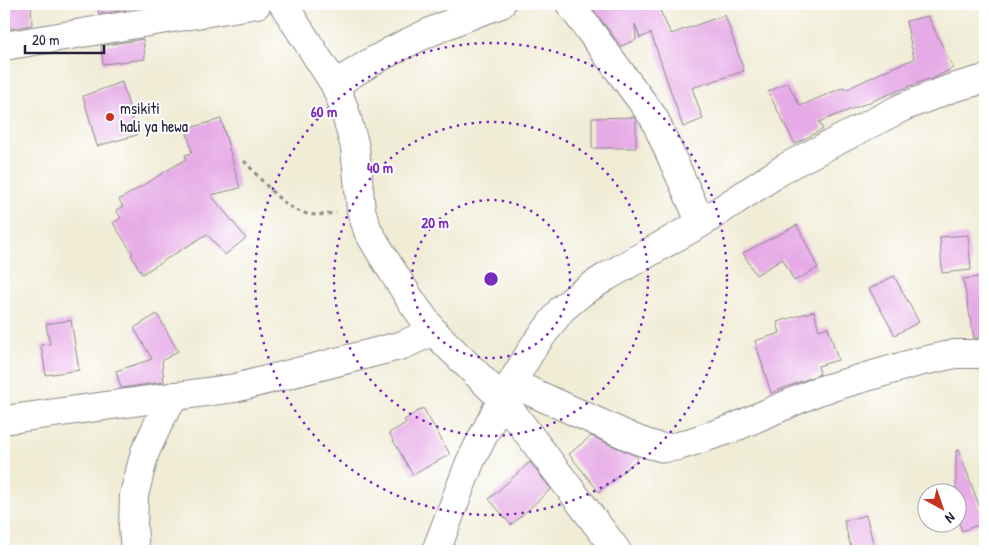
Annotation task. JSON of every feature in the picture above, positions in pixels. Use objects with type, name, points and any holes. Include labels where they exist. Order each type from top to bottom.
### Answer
[{"type":"street","points":[[4,46],[257,4]]},
{"type":"street","points":[[283,4],[335,85],[344,108],[354,147],[361,210],[368,231],[412,302],[433,330],[507,391],[617,551]]},
{"type":"street","points":[[335,85],[357,70],[428,32],[502,4]]},
{"type":"street","points":[[570,4],[654,118],[701,223]]},
{"type":"street","points":[[436,551],[470,462],[507,391],[534,346],[562,309],[581,293],[606,277],[701,223],[788,166],[903,107],[952,88],[985,79]]},
{"type":"street","points":[[4,420],[235,388],[403,346],[433,330]]},
{"type":"street","points":[[507,391],[652,446],[664,448],[702,440],[818,392],[918,362],[955,354],[985,354]]},
{"type":"street","points":[[136,551],[133,527],[134,495],[145,452],[162,416],[175,396]]},
{"type":"path","points":[[244,161],[288,206],[299,212],[316,215],[361,210]]},
{"type":"building","points":[[8,4],[31,4],[32,25],[9,29]]},
{"type":"building","points":[[97,4],[125,4],[126,10],[99,14]]},
{"type":"building","points":[[589,4],[657,4],[671,34],[725,15],[744,71],[692,88],[703,119],[683,127],[651,33],[640,38],[635,24],[636,40],[621,46]]},
{"type":"building","points":[[928,16],[953,68],[930,80],[928,79],[819,122],[823,129],[795,144],[768,92],[787,82],[800,106],[844,87],[845,90],[914,59],[906,21]]},
{"type":"building","points":[[143,39],[145,59],[103,64],[101,46]]},
{"type":"building","name":"msikiti hali ya hewa","points":[[122,82],[137,135],[97,146],[83,96]]},
{"type":"building","points":[[634,117],[636,120],[636,148],[592,148],[592,118]]},
{"type":"building","points":[[221,119],[240,188],[211,195],[246,238],[225,255],[207,234],[142,274],[131,255],[133,254],[113,223],[121,218],[116,210],[123,206],[119,200],[186,159],[185,155],[192,153],[186,129]]},
{"type":"building","points":[[797,225],[818,268],[794,281],[783,259],[756,275],[743,253]]},
{"type":"building","points":[[968,235],[971,270],[942,273],[940,237]]},
{"type":"building","points":[[894,276],[919,322],[895,335],[869,289]]},
{"type":"building","points":[[985,276],[985,338],[974,338],[963,279]]},
{"type":"building","points":[[814,311],[819,330],[828,327],[838,360],[818,366],[820,374],[771,393],[755,341],[780,333],[777,322]]},
{"type":"building","points":[[157,314],[178,351],[162,361],[164,382],[121,388],[116,371],[152,359],[134,328]]},
{"type":"building","points":[[71,320],[79,370],[46,375],[41,345],[50,344],[46,324]]},
{"type":"building","points":[[423,408],[450,454],[413,475],[389,433],[406,423],[404,420]]},
{"type":"building","points":[[591,436],[636,456],[638,459],[599,492],[569,454]]},
{"type":"building","points":[[959,450],[985,522],[966,529],[966,482],[956,482],[956,451]]},
{"type":"building","points":[[530,462],[551,489],[511,525],[489,499]]},
{"type":"building","points":[[866,515],[875,551],[852,551],[844,521]]},
{"type":"place","name":"msikiti hali ya hewa","points":[[110,117]]}]
